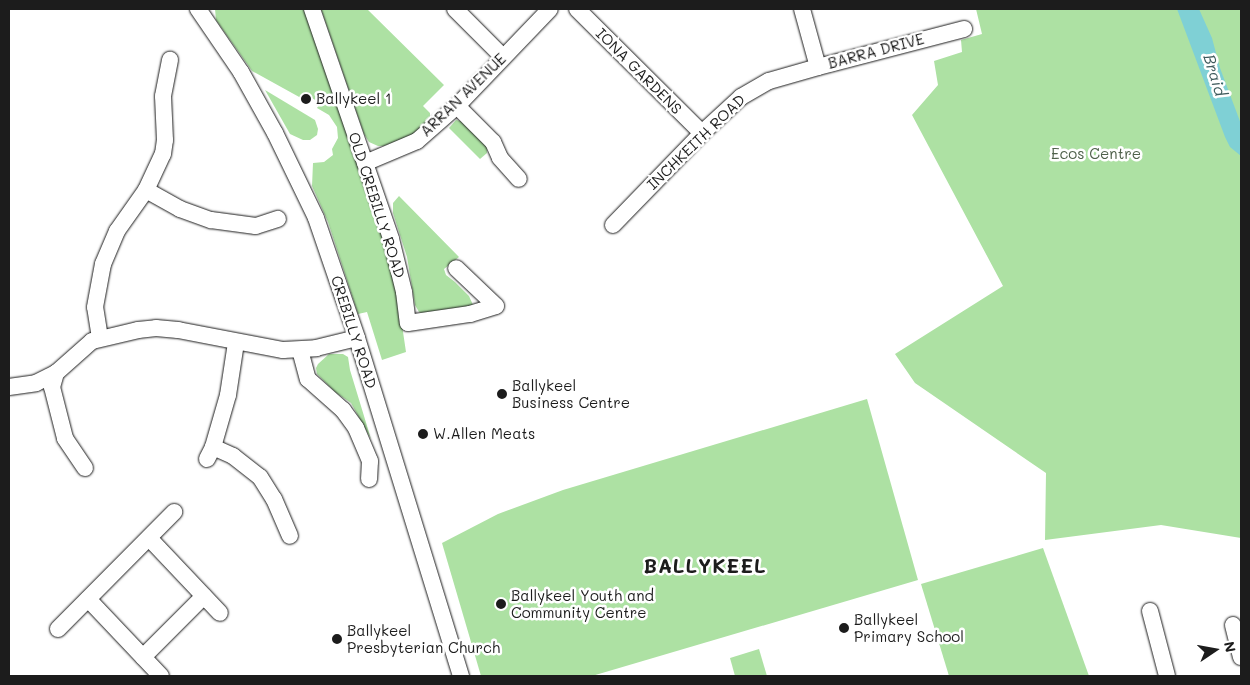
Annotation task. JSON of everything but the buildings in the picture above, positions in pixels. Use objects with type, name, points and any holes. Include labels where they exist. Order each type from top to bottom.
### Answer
[{"type":"street","name":"CREBILLY ROAD","points":[[198,9],[241,72],[290,164],[316,218],[357,338],[461,676]]},
{"type":"street","name":"OLD CREBILLY ROAD","points":[[312,9],[397,262],[408,323],[470,314],[496,306],[456,268]]},
{"type":"street","points":[[455,9],[503,57]]},
{"type":"street","name":"ARRAN AVENUE","points":[[365,164],[417,141],[457,106],[550,9]]},
{"type":"street","name":"IONA GARDENS","points":[[577,9],[702,133]]},
{"type":"street","name":"BARRA DRIVE","points":[[802,9],[818,66],[964,29]]},
{"type":"street","points":[[100,338],[95,307],[103,264],[117,231],[146,190],[160,162],[164,148],[163,96],[170,60]]},
{"type":"street","name":"INCHKEITH ROAD","points":[[613,225],[731,105],[752,89],[818,66]]},
{"type":"street","points":[[457,106],[493,142],[500,158],[519,179]]},
{"type":"street","points":[[146,190],[180,209],[211,220],[256,226],[278,220]]},
{"type":"street","points":[[9,387],[36,383],[56,373],[85,346],[100,338],[156,328],[178,330],[269,349],[300,350],[357,338]]},
{"type":"street","points":[[236,343],[228,395],[210,453],[233,456],[260,477],[274,499],[290,536]]},
{"type":"street","points":[[300,350],[308,378],[343,410],[356,428],[370,461],[369,479]]},
{"type":"street","points":[[56,373],[52,387],[58,416],[67,443],[85,468]]},
{"type":"street","points":[[58,629],[174,512]]},
{"type":"street","points":[[149,538],[220,614]]},
{"type":"street","points":[[143,657],[204,596]]},
{"type":"street","points":[[88,599],[161,676]]},
{"type":"street","points":[[1150,611],[1167,676]]},
{"type":"street","points":[[1233,625],[1241,657]]},
{"type":"green space","points":[[215,9],[305,9],[380,228],[395,278],[406,352],[382,360],[367,312],[358,314],[328,222],[312,186],[313,163],[324,162],[333,155],[332,149],[338,138],[337,127],[329,115],[317,108],[320,103],[304,93],[301,98],[252,71],[216,20]]},
{"type":"green space","points":[[321,9],[367,9],[444,85],[423,106],[430,113],[430,121],[415,134],[384,146],[378,146],[369,142],[364,134]]},
{"type":"green space","name":"Ecos Centre","points":[[976,9],[1241,9],[1241,538],[1161,525],[1045,540],[1046,473],[915,383],[895,354],[1003,286],[912,115],[938,85],[934,61],[962,52],[961,40],[982,34]]},
{"type":"green space","points":[[265,90],[315,120],[318,129],[317,135],[310,140],[303,140],[290,134]]},
{"type":"green space","points":[[456,120],[461,121],[487,145],[487,153],[480,159],[449,128]]},
{"type":"green space","points":[[399,196],[459,257],[444,269],[446,275],[469,296],[473,305],[427,315],[419,312],[415,305],[407,257],[393,213],[393,203]]},
{"type":"green space","points":[[329,354],[343,354],[348,357],[350,370],[371,439],[351,403],[335,392],[317,374],[316,368],[318,364]]},
{"type":"green space","points":[[867,399],[918,580],[592,676],[481,676],[442,543],[498,514],[563,490]]},
{"type":"green space","points":[[1043,548],[1089,676],[949,676],[921,584]]},
{"type":"green space","points":[[759,649],[767,676],[735,676],[730,658]]},
{"type":"water","name":"Braid","points":[[1177,9],[1199,9],[1212,38],[1220,68],[1241,124],[1241,156],[1230,147],[1225,137]]},
{"type":"place","name":"Ballykeel 1","points":[[306,99]]},
{"type":"place","name":"Ballykeel Business Centre","points":[[502,394]]},
{"type":"place","name":"W.Allen Meats","points":[[423,434]]},
{"type":"place","name":"Ballykeel Youth and Community Centre","points":[[501,604]]},
{"type":"place","name":"Ballykeel Primary School","points":[[844,628]]},
{"type":"place","name":"Ballykeel Presbyterian Church","points":[[337,639]]},
{"type":"district","name":"BALLYKEEL","points":[[705,565]]}]
